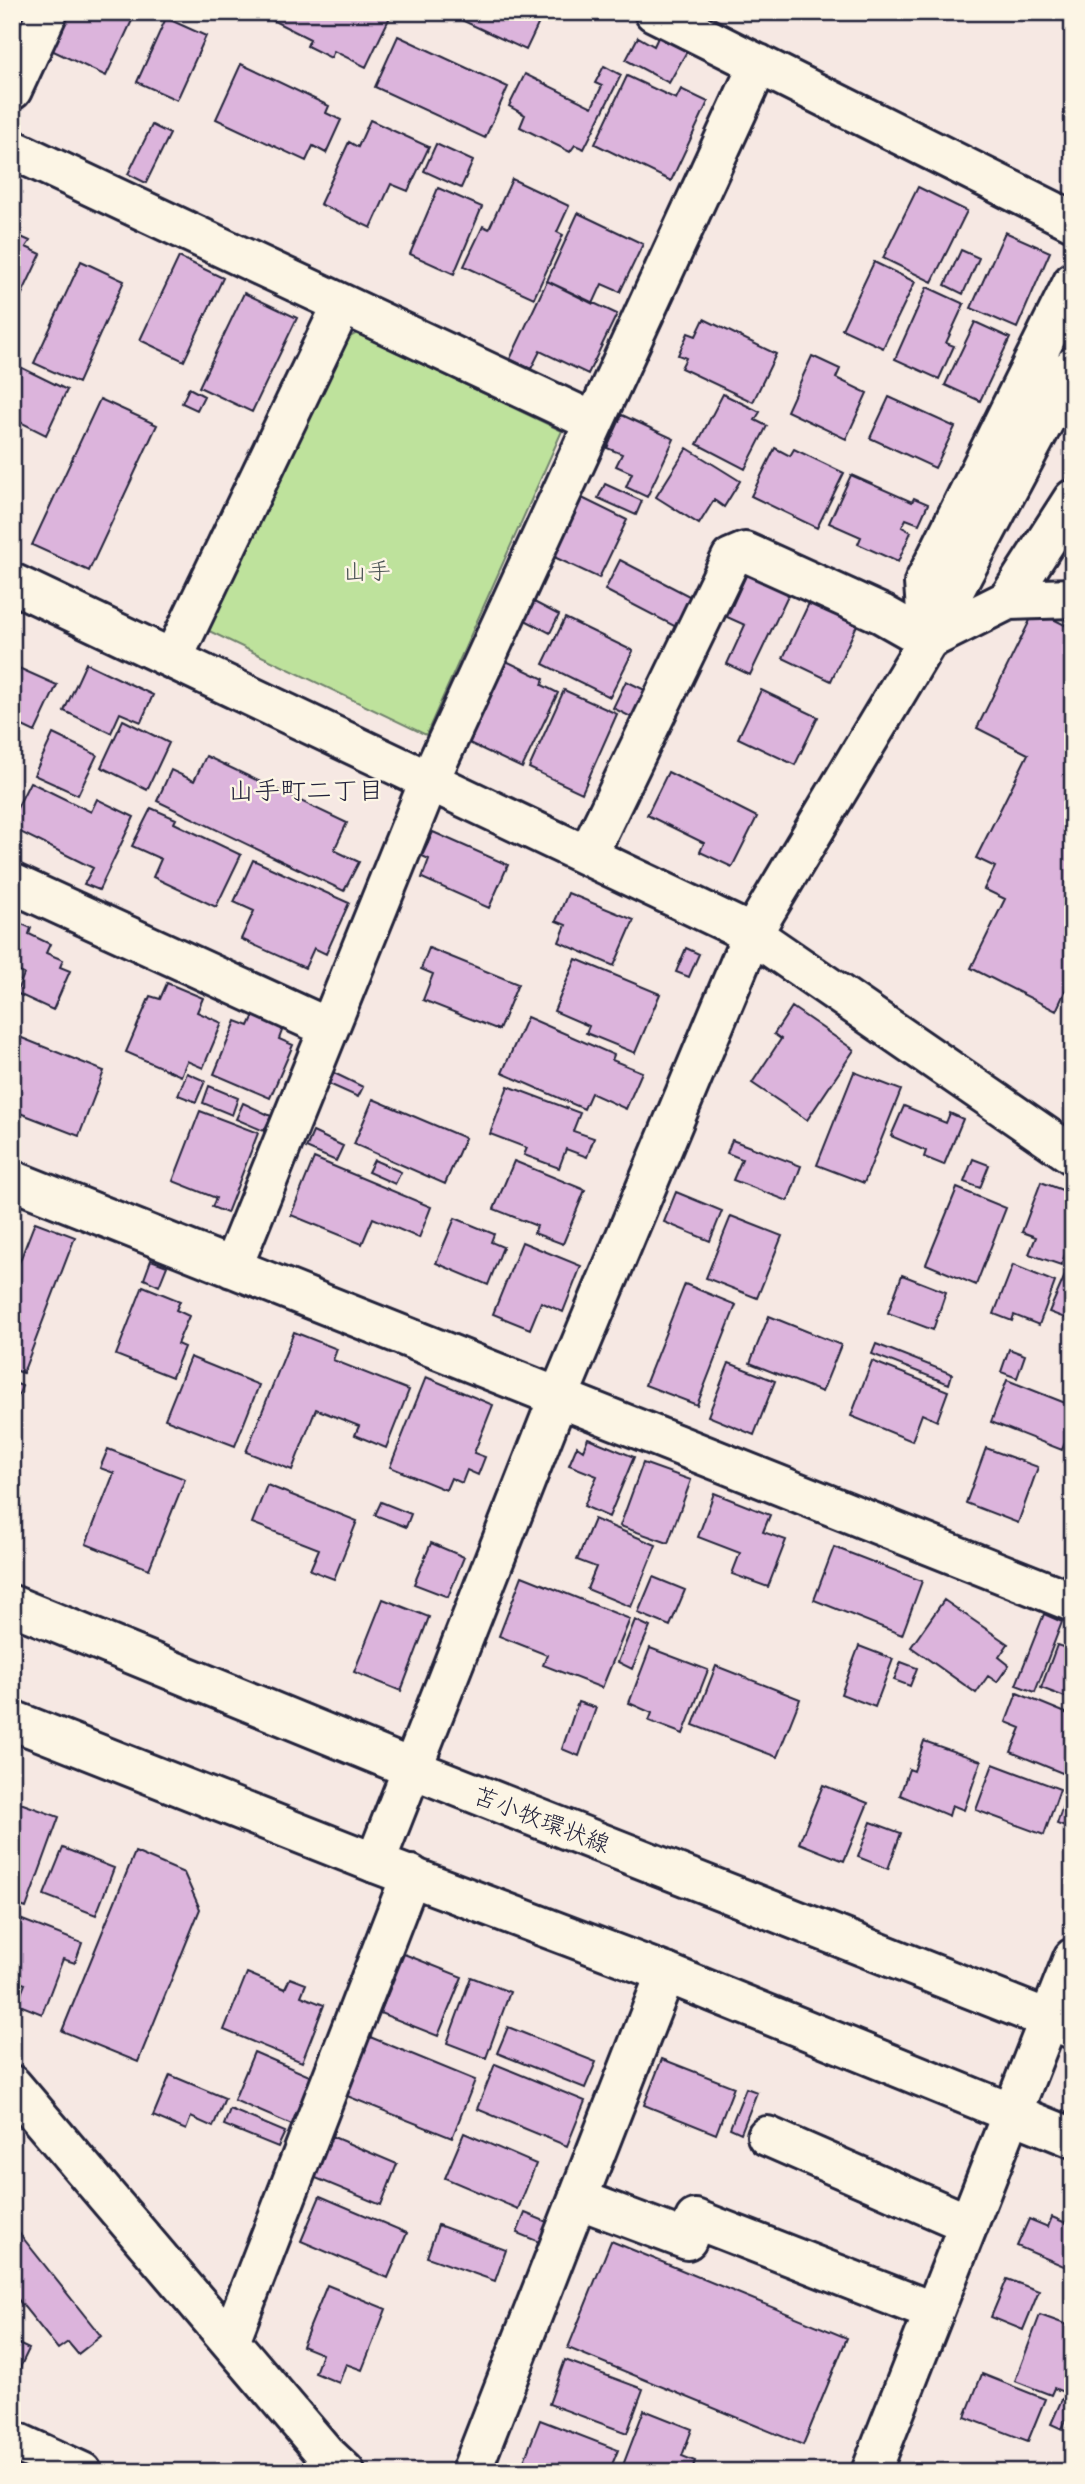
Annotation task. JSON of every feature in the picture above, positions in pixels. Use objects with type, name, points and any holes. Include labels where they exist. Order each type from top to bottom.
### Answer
[{"type":"street","points":[[12,90],[48,12]]},
{"type":"street","points":[[654,12],[1073,221]]},
{"type":"street","points":[[232,1268],[429,779],[759,64]]},
{"type":"street","points":[[12,149],[592,421]]},
{"type":"street","points":[[928,640],[924,583],[1073,282]]},
{"type":"street","points":[[173,658],[342,305]]},
{"type":"street","points":[[375,1863],[559,1396],[752,934],[928,640],[1073,367]]},
{"type":"street","points":[[1008,600],[1073,499]]},
{"type":"street","points":[[588,854],[731,558],[745,552],[882,614],[928,640]]},
{"type":"street","points":[[12,583],[752,934],[1073,1155]]},
{"type":"street","points":[[928,640],[1008,600],[1073,598]]},
{"type":"street","points":[[12,883],[329,1028]]},
{"type":"street","points":[[12,1180],[1073,1602]]},
{"type":"street","name":"苫小牧環状線","points":[[12,1605],[413,1769],[1061,2024]]},
{"type":"street","points":[[12,1720],[375,1863],[666,1973],[1073,2138]]},
{"type":"street","points":[[230,2341],[411,1875]]},
{"type":"street","points":[[870,2472],[1013,2114],[1061,2024],[1073,1958]]},
{"type":"street","points":[[471,2472],[666,1973]]},
{"type":"street","points":[[14,2091],[325,2453],[345,2472]]},
{"type":"street","points":[[767,2136],[969,2224]]},
{"type":"street","points":[[578,2199],[687,2240],[695,2219],[934,2312]]},
{"type":"street","points":[[12,2440],[82,2472]]},
{"type":"green space","name":"山手","points":[[357,333],[562,431],[426,735],[207,630],[337,344]]},
{"type":"building","points":[[61,12],[136,12],[106,76],[45,47]]},
{"type":"building","points":[[385,12],[390,17],[366,67],[334,51],[331,58],[307,46],[310,39],[258,13]]},
{"type":"building","points":[[455,12],[544,12],[526,50],[453,16]]},
{"type":"building","points":[[166,18],[206,36],[177,100],[137,82]]},
{"type":"building","points":[[661,31],[690,46],[669,83],[626,60],[638,37],[654,46]]},
{"type":"building","points":[[398,36],[508,87],[485,138],[375,87]]},
{"type":"building","points":[[241,64],[329,106],[326,113],[341,120],[326,153],[313,146],[306,161],[216,119]]},
{"type":"building","points":[[604,66],[621,75],[584,149],[575,145],[570,152],[520,127],[525,115],[509,106],[525,74],[592,107],[602,86],[595,83]]},
{"type":"building","points":[[627,76],[676,99],[681,89],[708,102],[671,181],[595,144]]},
{"type":"building","points":[[370,120],[429,147],[408,191],[391,184],[371,228],[320,204],[349,142],[358,147]]},
{"type":"building","points":[[152,125],[170,134],[146,183],[128,174]]},
{"type":"building","points":[[436,144],[473,161],[461,188],[424,171]]},
{"type":"building","points":[[512,179],[569,206],[557,232],[563,235],[534,298],[464,266],[483,226],[489,229]]},
{"type":"building","points":[[918,187],[967,211],[932,282],[883,258]]},
{"type":"building","points":[[438,188],[482,207],[454,274],[410,254]]},
{"type":"building","points":[[578,213],[643,244],[620,292],[602,284],[593,304],[547,281]]},
{"type":"building","points":[[1005,232],[1050,252],[1017,328],[971,308]]},
{"type":"building","points":[[12,233],[30,241],[26,247],[41,254],[12,315]]},
{"type":"building","points":[[961,250],[979,258],[963,294],[945,285]]},
{"type":"building","points":[[179,257],[223,278],[184,361],[140,340]]},
{"type":"building","points":[[81,261],[124,281],[78,383],[34,363]]},
{"type":"building","points":[[874,262],[915,282],[883,348],[842,329]]},
{"type":"building","points":[[547,281],[617,314],[588,374],[540,351],[531,369],[510,359]]},
{"type":"building","points":[[927,287],[964,304],[946,343],[954,346],[939,379],[895,359]]},
{"type":"building","points":[[244,293],[297,318],[252,412],[199,387]]},
{"type":"building","points":[[704,319],[776,354],[753,402],[681,368],[686,358],[678,355],[688,333],[696,336]]},
{"type":"building","points":[[975,322],[1010,338],[980,401],[945,385]]},
{"type":"building","points":[[812,356],[840,369],[836,378],[867,393],[846,439],[787,411]]},
{"type":"building","points":[[12,363],[67,390],[46,435],[12,418]]},
{"type":"building","points":[[189,388],[204,396],[197,410],[182,403]]},
{"type":"building","points":[[723,394],[760,412],[755,420],[767,426],[745,469],[697,444]]},
{"type":"building","points":[[889,397],[955,427],[935,468],[870,438]]},
{"type":"building","points":[[100,399],[157,425],[89,571],[32,545]]},
{"type":"building","points":[[622,415],[674,439],[647,497],[626,487],[632,473],[616,466],[622,454],[607,448]]},
{"type":"building","points":[[687,448],[740,481],[724,507],[714,500],[699,524],[656,497]]},
{"type":"building","points":[[775,448],[790,456],[794,449],[844,473],[817,528],[751,496]]},
{"type":"building","points":[[851,475],[912,502],[914,498],[928,504],[919,524],[906,519],[902,527],[911,532],[898,562],[858,544],[861,537],[829,523]]},
{"type":"building","points":[[605,484],[642,501],[636,515],[598,498]]},
{"type":"building","points":[[582,498],[627,520],[599,578],[554,557]]},
{"type":"building","points":[[620,560],[693,598],[678,628],[605,590]]},
{"type":"building","points":[[748,571],[790,591],[750,675],[727,664],[745,625],[727,617]]},
{"type":"building","points":[[810,601],[858,623],[831,681],[783,658]]},
{"type":"building","points":[[534,602],[559,615],[550,633],[525,620]]},
{"type":"building","points":[[1035,610],[1073,629],[1073,988],[1068,985],[1056,1011],[971,968],[1005,899],[984,889],[995,867],[976,858],[1028,754],[977,728]]},
{"type":"building","points":[[565,618],[633,651],[610,697],[543,664]]},
{"type":"building","points":[[504,660],[544,679],[542,685],[558,693],[522,768],[465,741]]},
{"type":"building","points":[[86,663],[153,695],[141,722],[120,713],[111,733],[64,711]]},
{"type":"building","points":[[12,665],[57,685],[35,732],[12,721]]},
{"type":"building","points":[[626,681],[649,692],[635,719],[613,708]]},
{"type":"building","points":[[564,690],[617,714],[582,793],[529,768]]},
{"type":"building","points":[[761,690],[818,717],[795,765],[738,738]]},
{"type":"building","points":[[123,720],[169,743],[147,790],[101,767]]},
{"type":"building","points":[[53,734],[97,755],[78,795],[34,775]]},
{"type":"building","points":[[206,756],[347,823],[334,850],[359,862],[344,891],[157,801],[171,770],[194,781]]},
{"type":"building","points":[[668,772],[757,817],[732,867],[700,852],[704,843],[647,815]]},
{"type":"building","points":[[30,782],[91,812],[97,799],[134,817],[99,890],[84,884],[93,868],[12,828],[12,818]]},
{"type":"building","points":[[151,808],[176,819],[174,823],[241,855],[216,907],[153,877],[161,859],[132,846]]},
{"type":"building","points":[[433,832],[508,865],[489,908],[422,878],[429,859],[422,856]]},
{"type":"building","points":[[253,860],[349,903],[326,954],[314,948],[305,968],[241,939],[254,911],[234,902]]},
{"type":"building","points":[[568,893],[634,920],[614,966],[559,942],[566,925],[556,921]]},
{"type":"building","points":[[15,921],[31,928],[29,934],[50,944],[46,953],[63,960],[60,967],[70,971],[53,1010],[16,993],[24,974],[12,969]]},
{"type":"building","points":[[429,948],[518,984],[499,1030],[423,1000],[433,974],[421,969]]},
{"type":"building","points":[[686,948],[699,954],[689,977],[676,972]]},
{"type":"building","points":[[576,959],[660,994],[635,1053],[586,1033],[589,1026],[554,1011]]},
{"type":"building","points":[[167,983],[203,998],[197,1012],[222,1023],[203,1068],[187,1061],[181,1076],[126,1052],[150,996],[160,999]]},
{"type":"building","points":[[792,1007],[854,1050],[807,1120],[752,1083],[781,1039],[774,1034]]},
{"type":"building","points":[[254,1015],[283,1028],[279,1039],[293,1045],[270,1098],[214,1074],[236,1021],[249,1026]]},
{"type":"building","points":[[527,1017],[614,1055],[612,1060],[642,1072],[626,1109],[591,1093],[584,1109],[502,1073]]},
{"type":"building","points":[[12,1034],[104,1071],[79,1136],[12,1110]]},
{"type":"building","points":[[854,1072],[901,1090],[864,1183],[817,1165]]},
{"type":"building","points":[[187,1073],[205,1081],[196,1102],[178,1095]]},
{"type":"building","points":[[334,1073],[363,1087],[358,1097],[329,1084]]},
{"type":"building","points":[[209,1086],[238,1098],[232,1115],[203,1103]]},
{"type":"building","points":[[508,1086],[580,1113],[573,1131],[594,1138],[587,1157],[566,1149],[559,1168],[524,1155],[527,1148],[490,1134]]},
{"type":"building","points":[[373,1099],[465,1138],[445,1184],[354,1144]]},
{"type":"building","points":[[243,1103],[271,1116],[264,1131],[236,1119]]},
{"type":"building","points":[[904,1106],[946,1123],[950,1113],[963,1119],[944,1165],[924,1157],[926,1151],[891,1136]]},
{"type":"building","points":[[200,1111],[258,1133],[227,1213],[212,1207],[216,1198],[173,1181]]},
{"type":"building","points":[[313,1132],[343,1146],[336,1161],[306,1148]]},
{"type":"building","points":[[732,1140],[801,1166],[788,1201],[733,1180],[742,1159],[727,1153]]},
{"type":"building","points":[[314,1158],[431,1207],[419,1238],[373,1218],[362,1244],[291,1215]]},
{"type":"building","points":[[973,1159],[989,1165],[980,1188],[964,1182]]},
{"type":"building","points":[[374,1160],[401,1172],[395,1184],[368,1172]]},
{"type":"building","points":[[514,1161],[585,1190],[563,1244],[534,1233],[537,1226],[494,1209]]},
{"type":"building","points":[[1041,1182],[1073,1194],[1073,1233],[1061,1265],[1029,1254],[1036,1237],[1022,1232]]},
{"type":"building","points":[[957,1188],[1006,1208],[976,1285],[926,1264]]},
{"type":"building","points":[[676,1192],[722,1211],[710,1241],[664,1222]]},
{"type":"building","points":[[731,1216],[782,1236],[757,1298],[706,1278]]},
{"type":"building","points":[[455,1218],[494,1234],[491,1242],[503,1247],[488,1285],[436,1263]]},
{"type":"building","points":[[35,1222],[75,1237],[23,1373],[12,1369],[12,1281]]},
{"type":"building","points":[[522,1242],[581,1266],[563,1312],[541,1302],[530,1329],[493,1314]]},
{"type":"building","points":[[1073,1257],[1073,1313],[1070,1320],[1049,1312]]},
{"type":"building","points":[[151,1260],[167,1266],[159,1286],[144,1279]]},
{"type":"building","points":[[1013,1265],[1055,1282],[1039,1325],[1014,1315],[1012,1321],[994,1314]]},
{"type":"building","points":[[902,1275],[946,1292],[933,1330],[888,1313]]},
{"type":"building","points":[[685,1284],[736,1305],[697,1405],[645,1385]]},
{"type":"building","points":[[143,1286],[180,1301],[176,1310],[189,1316],[177,1344],[184,1347],[172,1377],[116,1355]]},
{"type":"building","points":[[769,1316],[841,1345],[822,1392],[750,1363]]},
{"type":"building","points":[[294,1332],[337,1349],[333,1360],[409,1390],[386,1448],[355,1435],[359,1426],[316,1409],[292,1470],[246,1452]]},
{"type":"building","points":[[876,1344],[952,1374],[949,1384],[872,1354]]},
{"type":"building","points":[[1009,1349],[1025,1355],[1017,1378],[1001,1372]]},
{"type":"building","points":[[190,1357],[259,1385],[235,1446],[165,1419]]},
{"type":"building","points":[[872,1361],[948,1391],[937,1421],[922,1414],[912,1441],[851,1416]]},
{"type":"building","points":[[729,1363],[775,1381],[754,1435],[708,1416]]},
{"type":"building","points":[[426,1377],[493,1405],[474,1453],[485,1457],[478,1475],[467,1470],[462,1483],[451,1478],[446,1490],[390,1467]]},
{"type":"building","points":[[1007,1380],[1073,1406],[1073,1423],[1062,1450],[991,1422]]},
{"type":"building","points":[[12,1382],[22,1386],[12,1412]]},
{"type":"building","points":[[588,1438],[634,1457],[609,1517],[584,1506],[597,1476],[569,1465],[577,1446],[583,1450]]},
{"type":"building","points":[[986,1448],[1038,1467],[1018,1523],[966,1503]]},
{"type":"building","points":[[108,1449],[185,1479],[149,1569],[86,1544],[114,1473],[100,1468]]},
{"type":"building","points":[[643,1463],[691,1480],[668,1543],[620,1526]]},
{"type":"building","points":[[267,1485],[357,1521],[334,1579],[310,1570],[319,1549],[252,1523]]},
{"type":"building","points":[[714,1493],[770,1515],[763,1532],[786,1540],[768,1587],[732,1574],[740,1553],[698,1537]]},
{"type":"building","points":[[381,1502],[411,1514],[406,1527],[375,1515]]},
{"type":"building","points":[[594,1519],[656,1545],[631,1607],[587,1589],[596,1567],[577,1560]]},
{"type":"building","points":[[431,1543],[464,1557],[448,1597],[414,1584]]},
{"type":"building","points":[[834,1547],[922,1581],[902,1635],[814,1600]]},
{"type":"building","points":[[522,1576],[630,1619],[602,1688],[543,1665],[547,1655],[499,1636]]},
{"type":"building","points":[[653,1577],[685,1590],[670,1626],[638,1613]]},
{"type":"building","points":[[383,1599],[429,1617],[401,1691],[354,1672]]},
{"type":"building","points":[[944,1600],[1008,1644],[999,1657],[1009,1665],[997,1682],[988,1676],[976,1693],[911,1647]]},
{"type":"building","points":[[1044,1614],[1062,1622],[1035,1692],[1016,1685]]},
{"type":"building","points":[[635,1620],[650,1627],[632,1669],[618,1662]]},
{"type":"building","points":[[1071,1635],[1073,1700],[1041,1688],[1057,1645],[1066,1648]]},
{"type":"building","points":[[859,1646],[893,1659],[875,1707],[841,1694]]},
{"type":"building","points":[[650,1648],[708,1670],[683,1734],[649,1721],[652,1713],[629,1703]]},
{"type":"building","points":[[901,1662],[917,1668],[910,1686],[894,1680]]},
{"type":"building","points":[[716,1666],[800,1699],[777,1757],[693,1725]]},
{"type":"building","points":[[1017,1693],[1073,1716],[1072,1777],[1011,1752],[1021,1728],[1006,1722]]},
{"type":"building","points":[[578,1702],[596,1708],[579,1756],[562,1749]]},
{"type":"building","points":[[924,1741],[981,1761],[964,1810],[952,1805],[949,1816],[900,1795],[909,1769],[914,1771]]},
{"type":"building","points":[[993,1764],[1060,1789],[1044,1835],[976,1810]]},
{"type":"building","points":[[823,1785],[868,1803],[844,1861],[799,1843]]},
{"type":"building","points":[[12,1800],[59,1817],[26,1908],[12,1903]]},
{"type":"building","points":[[1065,1800],[1073,1803],[1073,1830],[1057,1824]]},
{"type":"building","points":[[871,1822],[901,1833],[888,1869],[858,1857]]},
{"type":"building","points":[[63,1848],[114,1868],[96,1915],[44,1895]]},
{"type":"building","points":[[135,1852],[184,1873],[200,1909],[138,2062],[62,2031]]},
{"type":"building","points":[[12,1916],[82,1943],[75,1963],[63,1959],[42,2014],[17,2004],[25,1984],[12,1980]]},
{"type":"building","points":[[404,1954],[462,1977],[438,2036],[380,2013]]},
{"type":"building","points":[[247,1973],[285,1989],[290,1978],[306,1984],[301,1996],[324,2005],[302,2062],[224,2030]]},
{"type":"building","points":[[471,1977],[510,1992],[486,2058],[447,2043]]},
{"type":"building","points":[[508,2027],[596,2062],[585,2088],[497,2053]]},
{"type":"building","points":[[370,2037],[475,2080],[452,2138],[347,2096]]},
{"type":"building","points":[[254,2052],[314,2078],[294,2126],[234,2100]]},
{"type":"building","points":[[662,2059],[734,2087],[716,2134],[644,2105]]},
{"type":"building","points":[[495,2064],[585,2101],[567,2146],[477,2109]]},
{"type":"building","points":[[170,2075],[225,2098],[213,2127],[191,2117],[186,2130],[153,2116]]},
{"type":"building","points":[[746,2088],[757,2092],[741,2133],[730,2128]]},
{"type":"building","points":[[230,2109],[285,2132],[278,2147],[224,2125]]},
{"type":"building","points":[[324,2133],[397,2164],[381,2205],[306,2174]]},
{"type":"building","points":[[464,2133],[536,2164],[518,2209],[445,2178]]},
{"type":"building","points":[[320,2196],[407,2233],[388,2278],[301,2241]]},
{"type":"building","points":[[525,2213],[552,2224],[544,2244],[517,2233]]},
{"type":"building","points":[[1052,2217],[1073,2226],[1073,2270],[1017,2246],[1029,2219],[1048,2227]]},
{"type":"building","points":[[438,2225],[506,2250],[495,2281],[427,2257]]},
{"type":"building","points":[[19,2233],[101,2336],[78,2354],[68,2342],[58,2349],[12,2292],[12,2239]]},
{"type":"building","points":[[611,2241],[847,2338],[803,2445],[568,2348]]},
{"type":"building","points":[[1007,2279],[1039,2291],[1023,2330],[991,2317]]},
{"type":"building","points":[[327,2285],[386,2309],[362,2370],[346,2364],[339,2383],[315,2373],[322,2354],[302,2346]]},
{"type":"building","points":[[1040,2315],[1073,2327],[1073,2396],[1054,2388],[1051,2395],[1015,2381]]},
{"type":"building","points":[[12,2341],[29,2349],[12,2384]]},
{"type":"building","points":[[565,2360],[643,2389],[627,2433],[549,2404]]},
{"type":"building","points":[[982,2374],[1045,2399],[1028,2441],[965,2417]]},
{"type":"building","points":[[1062,2399],[1073,2404],[1062,2429],[1051,2424]]},
{"type":"building","points":[[644,2410],[692,2429],[682,2456],[695,2461],[691,2472],[632,2472],[622,2468]]},
{"type":"building","points":[[540,2420],[618,2450],[609,2472],[550,2472],[524,2461]]},
{"type":"building","points":[[12,2462],[31,2472],[12,2472]]},
{"type":"district","name":"山手町二丁目","points":[[306,789]]}]
